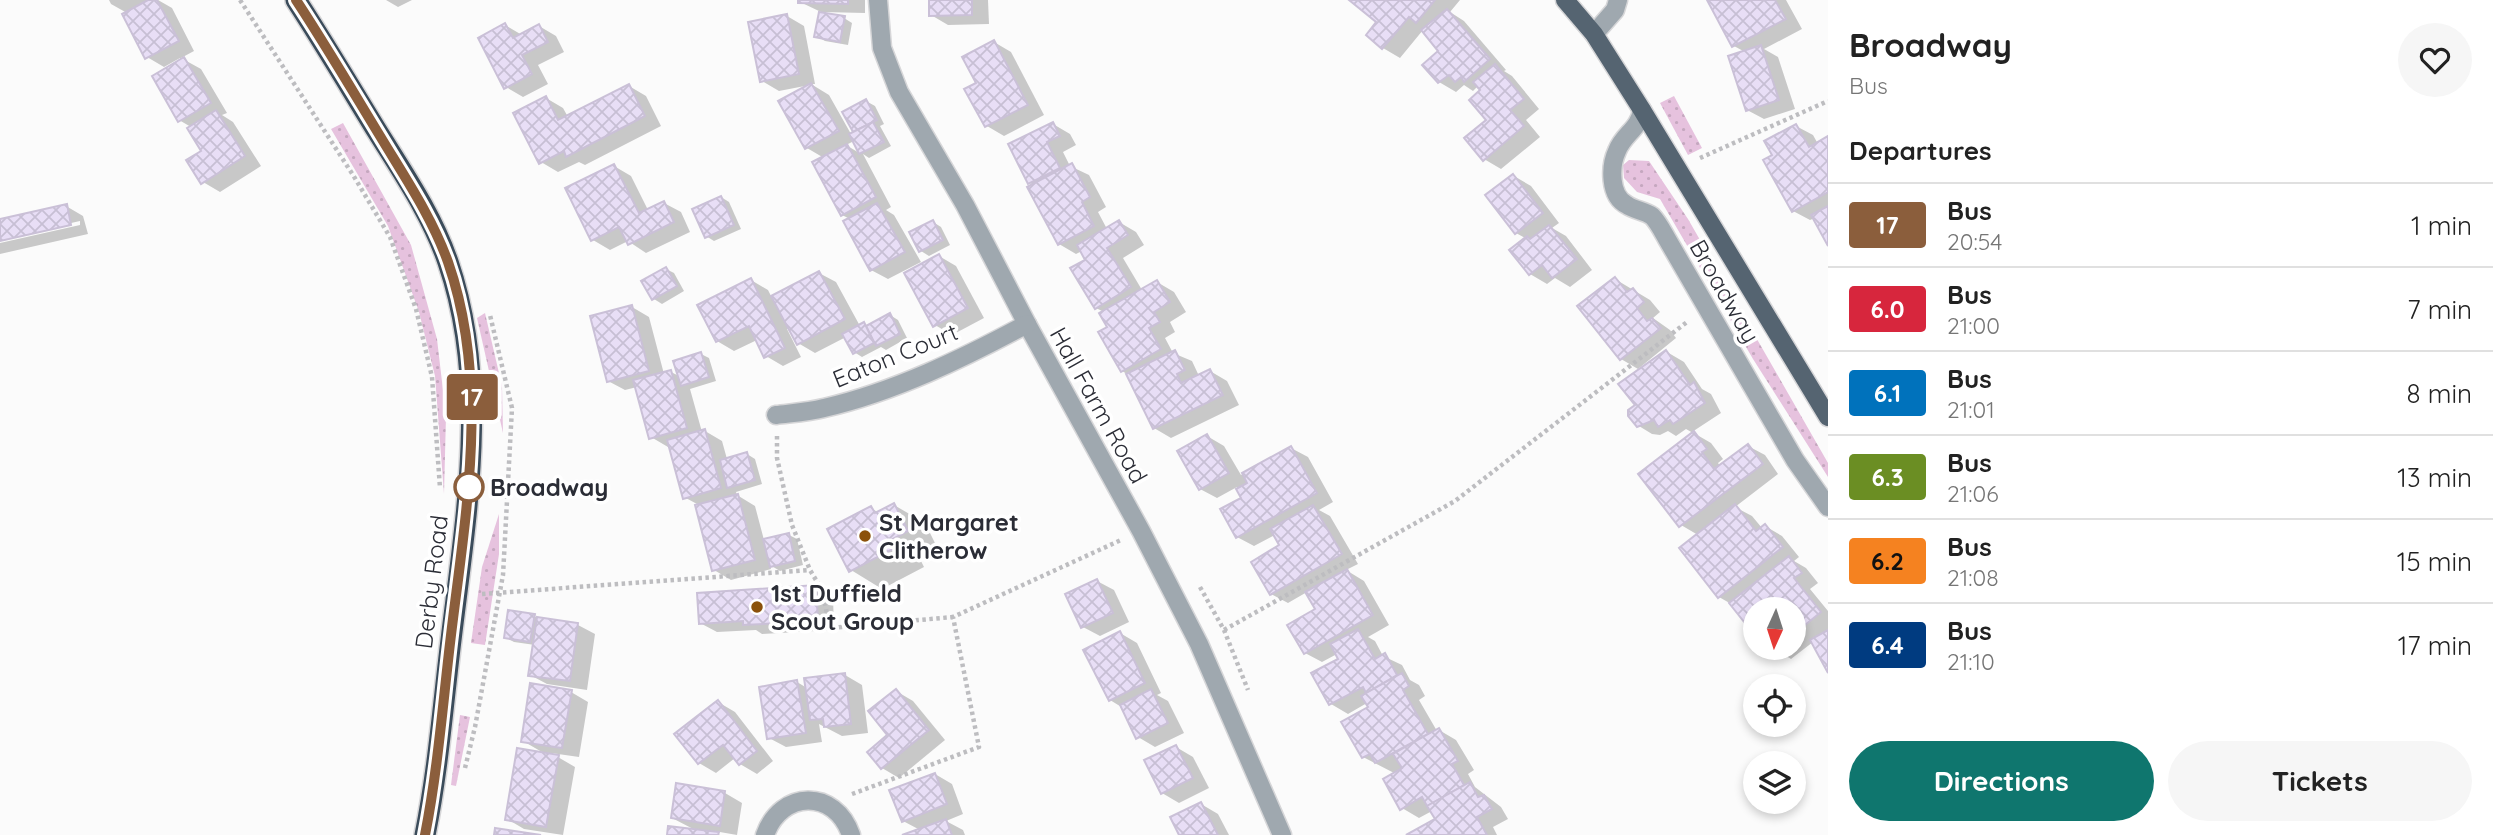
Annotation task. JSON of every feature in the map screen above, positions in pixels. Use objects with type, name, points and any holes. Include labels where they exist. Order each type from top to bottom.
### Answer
[{"type":"highway","name":"Derby Road","points":[[296,0],[410,184],[448,261],[461,314],[472,397],[472,443],[467,511],[425,835]]},
{"type":"main road","name":"Broadway","points":[[1565,0],[1594,34],[1642,110],[1828,417]]},
{"type":"street","name":"Hall Farm Road","points":[[878,0],[882,48],[899,92],[965,205],[1141,531],[1199,644],[1282,835]]},
{"type":"street","points":[[1594,34],[1615,10],[1618,0]]},
{"type":"street","name":"Broadway","points":[[1642,110],[1640,123],[1618,148],[1613,162],[1612,177],[1616,192],[1624,205],[1652,216],[1795,460],[1828,506]]},
{"type":"street","name":"Eaton Court","points":[[776,415],[823,409],[881,391],[926,373],[1027,324]]},
{"type":"street","points":[[765,835],[770,820],[781,809],[793,802],[816,800],[838,811],[847,823],[851,835]]},
{"type":"path","points":[[240,0],[390,237],[416,309],[432,377],[441,506],[467,511]]},
{"type":"path","points":[[1677,168],[1828,102]]},
{"type":"path","points":[[1199,644],[1455,501],[1705,308]]},
{"type":"path","points":[[776,415],[777,458],[792,525],[810,570],[822,590],[830,628],[953,617],[1141,531]]},
{"type":"path","points":[[456,595],[500,594],[810,570]]},
{"type":"path","points":[[838,811],[853,793],[979,747],[953,617]]},
{"type":"shaded area","points":[[1674,96],[1702,148],[1688,155],[1660,103]]},
{"type":"shaded area","points":[[343,123],[411,245],[437,339],[446,416],[444,494],[435,376],[419,312],[388,226],[331,129]]},
{"type":"shaded area","points":[[1629,160],[1649,161],[1688,219],[1828,463],[1828,477],[1753,359],[1660,199],[1637,192],[1624,178],[1623,165]]},
{"type":"shaded area","points":[[485,313],[502,386],[503,433],[477,318]]},
{"type":"shaded area","points":[[499,514],[499,554],[485,645],[471,643],[482,567]]},
{"type":"shaded area","points":[[460,715],[470,717],[456,786],[451,785]]},
{"type":"building","points":[[148,0],[157,0],[179,41],[145,59],[122,14]]},
{"type":"building","points":[[798,0],[848,0],[848,4],[798,3]]},
{"type":"building","points":[[929,0],[972,0],[972,15],[929,16]]},
{"type":"building","points":[[1349,0],[1435,0],[1416,23],[1409,17],[1382,49],[1366,35],[1376,22]]},
{"type":"building","points":[[1707,0],[1775,0],[1786,19],[1732,47]]},
{"type":"building","points":[[1447,9],[1490,59],[1464,82],[1461,77],[1455,82],[1449,75],[1438,83],[1422,65],[1438,51],[1421,30]]},
{"type":"building","points":[[819,12],[845,16],[840,42],[814,37]]},
{"type":"building","points":[[787,14],[799,74],[760,82],[748,22]]},
{"type":"building","points":[[505,23],[513,38],[539,24],[548,42],[522,55],[532,74],[504,89],[478,38]]},
{"type":"building","points":[[994,40],[1028,105],[985,127],[964,89],[976,83],[962,57]]},
{"type":"building","points":[[1761,45],[1779,100],[1746,111],[1728,56]]},
{"type":"building","points":[[184,57],[211,103],[178,122],[152,76]]},
{"type":"building","points":[[1495,64],[1524,99],[1510,110],[1524,126],[1483,161],[1464,138],[1486,120],[1469,100],[1480,90],[1473,82]]},
{"type":"building","points":[[811,83],[839,131],[805,149],[778,101]]},
{"type":"building","points":[[629,84],[645,116],[566,157],[564,151],[539,164],[513,113],[546,96],[558,120]]},
{"type":"building","points":[[866,99],[877,120],[853,132],[842,112]]},
{"type":"building","points":[[216,110],[245,156],[201,184],[186,160],[201,151],[187,128]]},
{"type":"building","points":[[873,122],[884,142],[859,154],[849,134]]},
{"type":"building","points":[[1053,122],[1060,136],[1047,142],[1060,168],[1028,184],[1008,144]]},
{"type":"building","points":[[1796,124],[1809,147],[1828,136],[1828,192],[1792,212],[1763,160],[1772,155],[1764,141]]},
{"type":"building","points":[[847,144],[876,197],[841,216],[812,162]]},
{"type":"building","points":[[1072,163],[1090,197],[1082,202],[1094,226],[1058,245],[1027,187]]},
{"type":"building","points":[[614,164],[639,213],[664,201],[674,222],[628,245],[619,227],[591,241],[565,188]]},
{"type":"building","points":[[1513,174],[1543,213],[1515,234],[1485,195]]},
{"type":"building","points":[[721,196],[734,225],[705,238],[692,209]]},
{"type":"building","points":[[877,203],[905,252],[870,271],[843,221]]},
{"type":"building","points":[[67,204],[71,225],[0,241],[0,219]]},
{"type":"building","points":[[1828,206],[1828,246],[1811,215]]},
{"type":"building","points":[[933,220],[943,240],[919,252],[909,232]]},
{"type":"building","points":[[1119,220],[1128,235],[1107,248],[1131,287],[1095,309],[1070,268],[1085,260],[1077,245]]},
{"type":"building","points":[[1549,225],[1577,259],[1552,278],[1542,265],[1529,275],[1509,250],[1527,236],[1530,239]]},
{"type":"building","points":[[939,254],[968,308],[933,327],[904,273]]},
{"type":"building","points":[[666,267],[677,286],[652,300],[641,281]]},
{"type":"building","points":[[819,271],[845,319],[797,345],[771,296]]},
{"type":"building","points":[[1615,277],[1627,292],[1633,288],[1644,302],[1637,308],[1647,321],[1652,318],[1661,328],[1620,360],[1577,306]]},
{"type":"building","points":[[751,278],[785,348],[764,358],[749,326],[716,342],[697,305]]},
{"type":"building","points":[[1157,280],[1170,302],[1154,312],[1160,322],[1149,328],[1161,349],[1121,372],[1098,332],[1107,327],[1099,313]]},
{"type":"building","points":[[632,305],[649,371],[607,382],[590,316]]},
{"type":"building","points":[[890,313],[900,334],[876,346],[866,326]]},
{"type":"building","points":[[864,322],[874,343],[853,354],[842,334]]},
{"type":"building","points":[[1175,350],[1185,370],[1177,374],[1181,383],[1210,369],[1223,395],[1153,429],[1126,374]]},
{"type":"building","points":[[1666,350],[1690,385],[1694,382],[1705,403],[1673,424],[1670,420],[1658,427],[1654,420],[1637,427],[1628,416],[1628,410],[1635,405],[1618,384]]},
{"type":"building","points":[[701,352],[709,377],[681,386],[673,361]]},
{"type":"building","points":[[671,370],[687,428],[649,439],[633,380]]},
{"type":"building","points":[[705,429],[721,488],[683,499],[667,440]]},
{"type":"building","points":[[1694,431],[1707,449],[1702,452],[1714,469],[1748,444],[1763,464],[1679,527],[1638,474]]},
{"type":"building","points":[[1207,434],[1229,473],[1199,490],[1177,451]]},
{"type":"building","points":[[1291,446],[1317,493],[1236,538],[1220,509],[1241,498],[1236,489],[1247,483],[1242,473]]},
{"type":"building","points":[[747,452],[755,480],[727,488],[720,460]]},
{"type":"building","points":[[738,494],[755,560],[712,571],[695,505]]},
{"type":"building","name":"St Margaret Clitherow","points":[[894,503],[908,531],[889,541],[893,549],[849,572],[827,529],[871,506],[875,513]]},
{"type":"building","points":[[1735,504],[1756,531],[1765,524],[1783,547],[1718,598],[1679,548]]},
{"type":"building","points":[[1313,505],[1342,554],[1270,595],[1251,562],[1279,545],[1270,529]]},
{"type":"building","points":[[789,533],[795,561],[770,567],[763,539]]},
{"type":"building","points":[[1789,556],[1802,573],[1794,578],[1821,612],[1806,624],[1806,597],[1743,597],[1743,620],[1729,603]]},
{"type":"building","points":[[1347,569],[1373,615],[1304,654],[1287,625],[1315,609],[1305,592]]},
{"type":"building","points":[[1097,579],[1113,613],[1081,628],[1065,594]]},
{"type":"building","name":"1st Duffield Scout Group","points":[[816,585],[818,621],[743,625],[743,621],[699,624],[697,593]]},
{"type":"building","points":[[508,610],[535,614],[530,642],[504,638]]},
{"type":"building","points":[[537,617],[578,623],[570,681],[528,676]]},
{"type":"building","points":[[1358,629],[1375,659],[1385,653],[1397,675],[1366,693],[1363,687],[1329,705],[1311,673],[1338,659],[1330,644]]},
{"type":"building","points":[[1828,630],[1828,673],[1810,640]]},
{"type":"building","points":[[1120,631],[1145,683],[1109,701],[1083,650]]},
{"type":"building","points":[[845,673],[851,724],[824,727],[823,719],[810,720],[804,678]]},
{"type":"building","points":[[1402,673],[1409,686],[1403,690],[1428,734],[1375,763],[1370,754],[1362,758],[1341,722],[1368,707],[1361,696]]},
{"type":"building","points":[[797,680],[806,733],[767,739],[759,687]]},
{"type":"building","points":[[530,683],[572,690],[562,748],[521,742]]},
{"type":"building","points":[[896,689],[929,730],[881,769],[867,752],[887,735],[868,711]]},
{"type":"building","points":[[1151,689],[1168,723],[1136,739],[1120,705]]},
{"type":"building","points":[[718,700],[757,751],[739,765],[723,745],[698,764],[674,734]]},
{"type":"building","points":[[1439,728],[1458,761],[1452,764],[1464,785],[1427,806],[1422,797],[1400,810],[1383,779],[1402,768],[1393,754]]},
{"type":"building","points":[[1176,745],[1193,778],[1161,794],[1144,760]]},
{"type":"building","points":[[517,748],[559,755],[546,827],[505,820]]},
{"type":"building","points":[[935,773],[947,804],[902,822],[889,790]]},
{"type":"building","points":[[1470,782],[1478,797],[1484,795],[1492,809],[1477,817],[1487,835],[1406,835],[1435,819],[1427,806]]},
{"type":"building","points":[[676,783],[725,791],[720,826],[671,818]]},
{"type":"building","points":[[1201,802],[1218,835],[1179,835],[1170,817]]},
{"type":"building","points":[[946,819],[952,835],[902,835]]},
{"type":"building","points":[[668,826],[719,832],[718,835],[667,835]]},
{"type":"building","points":[[495,828],[541,835],[494,835]]},
{"type":"bus line","name":"17","points":[[296,0],[410,184],[429,220],[448,261],[468,355],[472,397],[468,502],[425,835]]},
{"type":"place","name":"Broadway","points":[[469,487]]},
{"type":"place","name":"St Margaret Clitherow","points":[[865,536]]},
{"type":"place","name":"1st Duffield Scout Group","points":[[757,607]]}]
